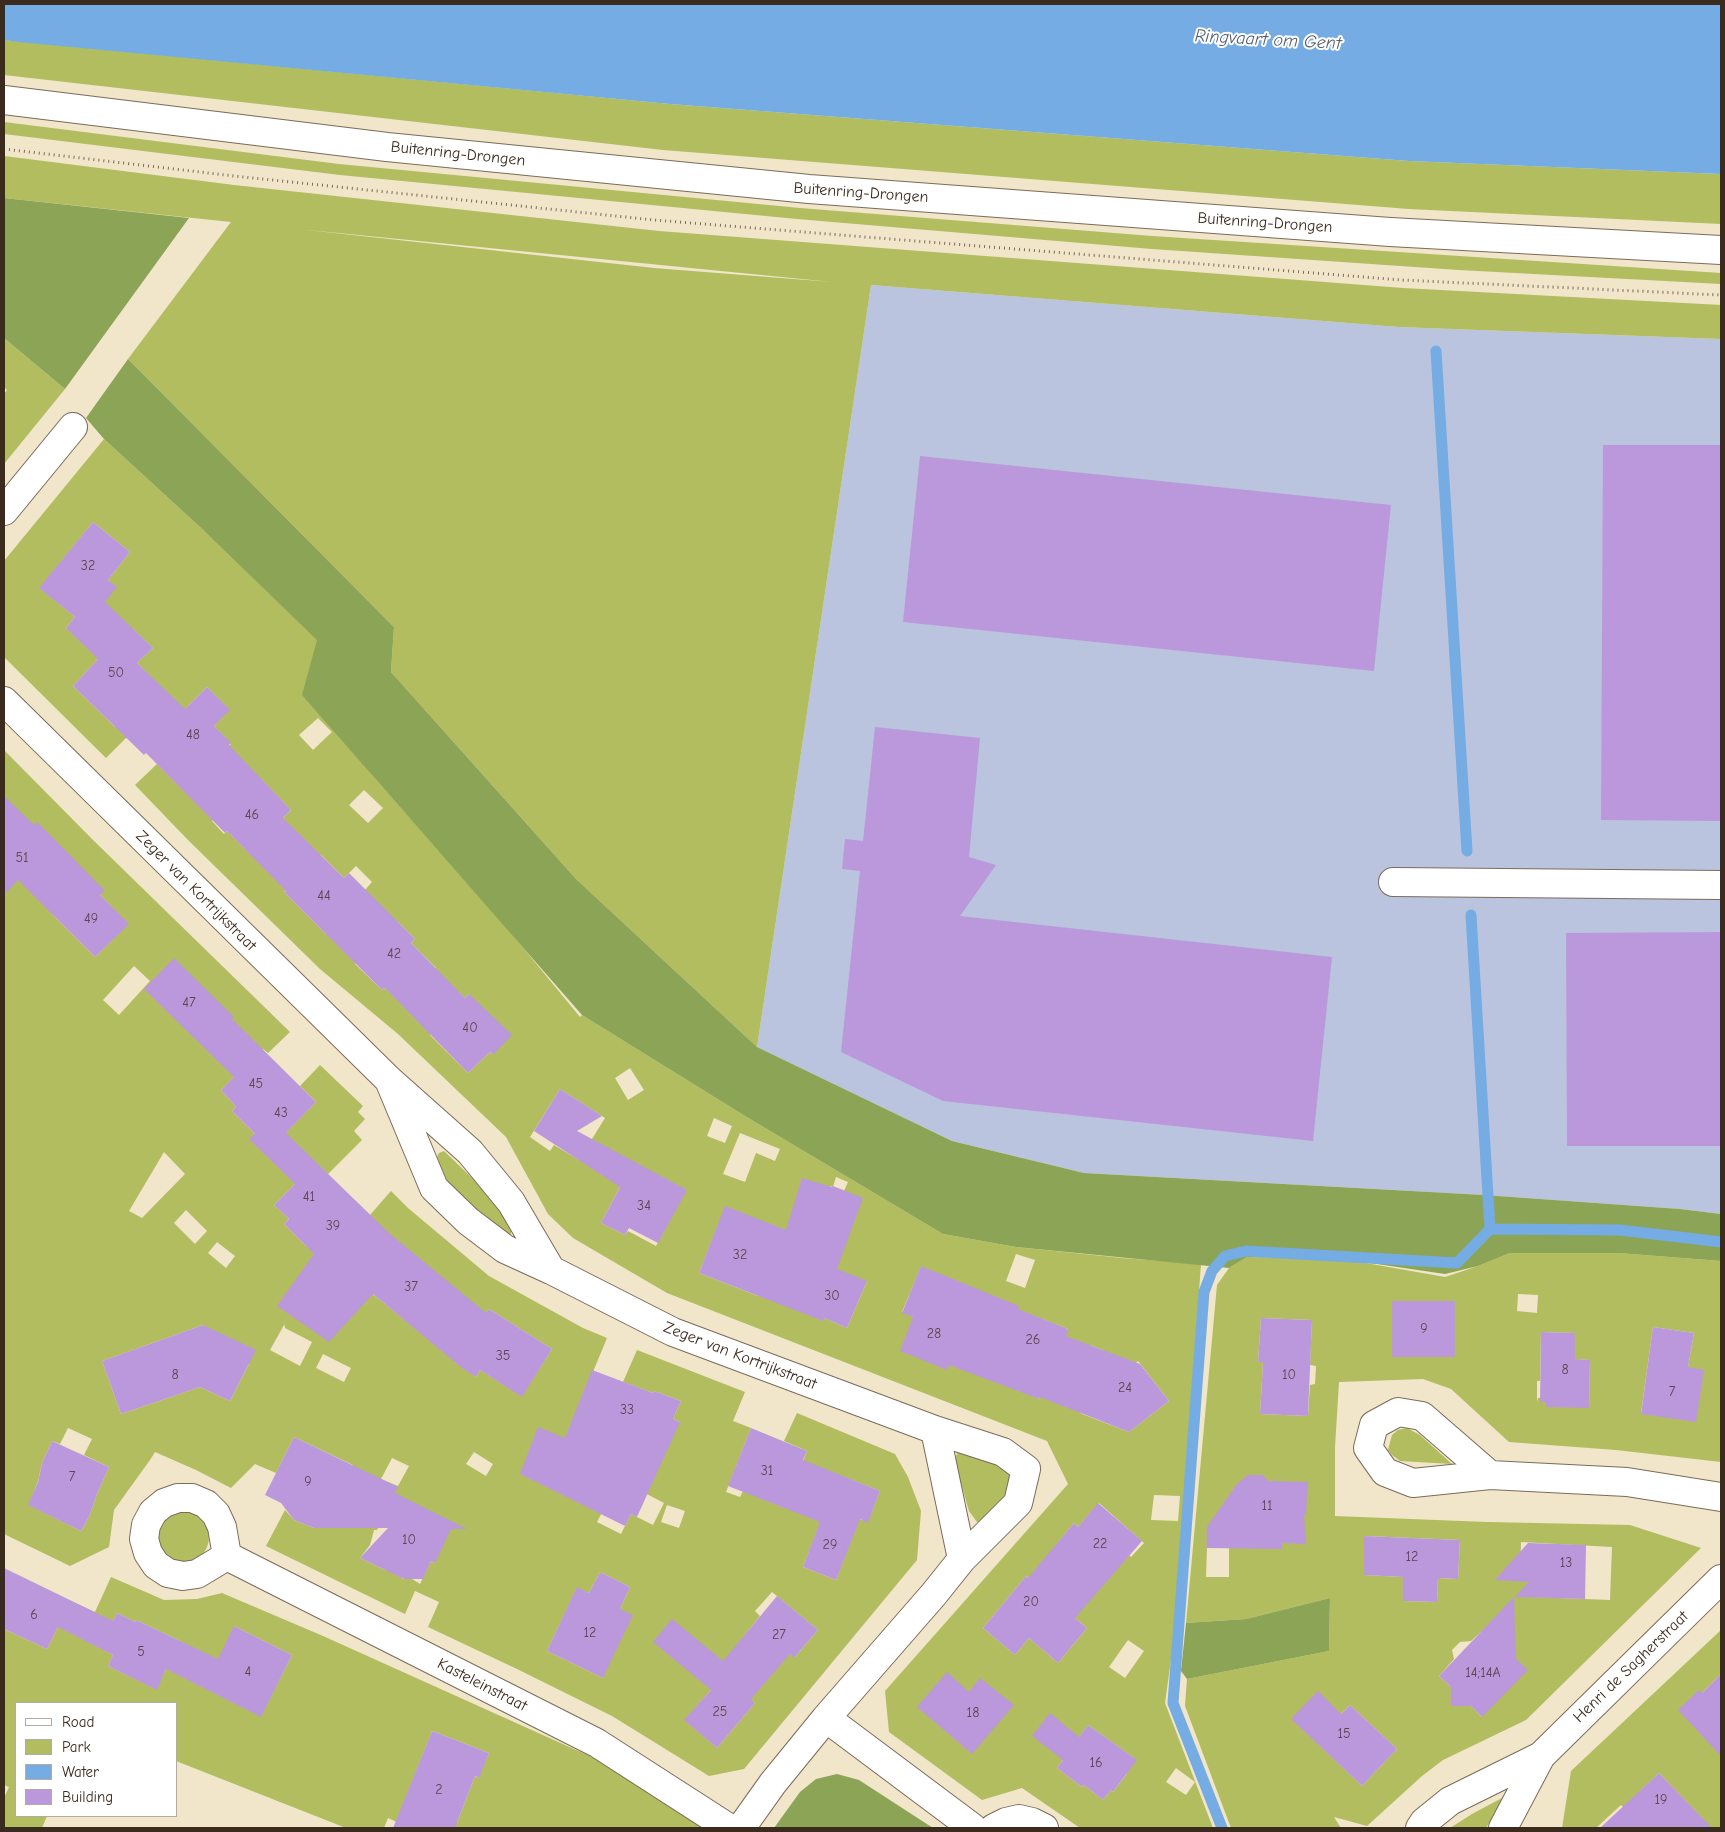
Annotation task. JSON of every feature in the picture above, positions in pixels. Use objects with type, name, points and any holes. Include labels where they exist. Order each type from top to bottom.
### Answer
[{"type":"main road","name":"Buitenring-Drongen","points":[[4,100],[387,147],[809,189],[1390,232],[1721,250]]},
{"type":"main road","points":[[4,511],[73,427]]},
{"type":"main road","name":"Zeger van Kortrijkstraat","points":[[4,701],[389,1080],[470,1152],[511,1202],[551,1270]]},
{"type":"main road","points":[[1394,882],[1721,885]]},
{"type":"main road","name":"Zeger van Kortrijkstraat","points":[[389,1080],[434,1188],[468,1221],[505,1249],[551,1270],[673,1332],[935,1430],[1003,1452],[1026,1470],[1018,1503],[962,1559],[826,1718],[773,1783],[741,1828]]},
{"type":"main road","points":[[935,1430],[962,1559]]},
{"type":"main road","points":[[1490,1475],[1627,1482],[1721,1497]]},
{"type":"main road","name":"Kasteleinstraat","points":[[227,1556],[597,1743],[729,1828]]},
{"type":"main road","name":"Henri de Sagherstraat","points":[[1503,1828],[1541,1756],[1721,1579]]},
{"type":"main road","points":[[826,1718],[973,1828]]},
{"type":"main road","name":"Henri de Sagherstraat","points":[[1420,1828],[1424,1822],[1450,1801],[1541,1756]]},
{"type":"main road","points":[[994,1828],[1006,1822],[1019,1819],[1032,1822],[1044,1828]]},
{"type":"path","points":[[4,149],[234,176],[664,221],[1401,280],[1721,295]]},
{"type":"shaded area","points":[[871,285],[1399,327],[1721,339],[1721,1214],[1680,1209],[1484,1195],[1084,1173],[952,1141],[757,1047]]},
{"type":"green space","points":[[4,40],[670,104],[1409,161],[1721,174],[1721,224],[1409,209],[663,150],[4,75]]},
{"type":"green space","points":[[4,122],[339,164],[800,208],[1152,236],[1721,273],[1721,284],[1459,270],[1152,249],[797,219],[340,175],[4,134]]},
{"type":"green space","points":[[4,156],[234,185],[659,231],[1403,288],[1721,305],[1721,339],[1399,327],[871,285],[757,1047],[576,879],[391,672],[394,627],[128,359],[231,222],[4,198]],"holes":[[[307,230],[832,282],[654,268]]]},
{"type":"green space","points":[[4,198],[189,218],[65,389],[4,338]]},
{"type":"green space","points":[[4,338],[65,389],[4,464],[4,394],[7,390],[4,387]]},
{"type":"green space","points":[[128,359],[394,627],[391,672],[576,879],[757,1047],[952,1141],[1084,1173],[1484,1195],[1680,1209],[1721,1214],[1721,1261],[1618,1253],[1510,1253],[1478,1266],[1445,1274],[1343,1259],[1247,1257],[1229,1268],[1016,1247],[943,1234],[745,1116],[582,1015],[302,695],[317,640],[201,528],[104,439],[86,418]]},
{"type":"green space","points":[[104,439],[201,528],[318,640],[372,775],[506,927],[580,1017],[582,1015],[745,1116],[943,1234],[1016,1247],[1201,1264],[1173,1645],[1165,1703],[1213,1828],[1080,1828],[1022,1788],[982,1800],[889,1732],[885,1691],[1068,1484],[1047,1441],[667,1293],[573,1238],[548,1214],[506,1137],[398,1034],[320,969],[189,841],[135,785],[157,764],[185,792],[196,778],[231,744],[214,726],[229,710],[207,687],[188,706],[180,718],[163,701],[106,758],[4,657],[4,561]],"holes":[[[93,522],[130,552],[108,580],[116,587],[77,636],[66,628],[75,617],[40,588]],[[133,629],[153,648],[137,663],[158,684],[115,727],[73,686],[98,659]],[[318,718],[332,732],[313,750],[299,735]],[[258,776],[291,810],[249,853],[227,831],[224,834],[212,821]],[[364,790],[383,808],[368,823],[349,805]],[[321,855],[344,878],[356,866],[372,882],[326,934],[284,892]],[[398,922],[415,939],[411,943],[436,968],[401,1003],[385,988],[382,990],[355,964]],[[459,992],[465,998],[469,994],[493,1055],[490,1052],[468,1073],[430,1035],[444,1021],[437,1014]],[[630,1068],[644,1090],[628,1100],[615,1078]],[[560,1089],[605,1118],[579,1160],[554,1145],[550,1151],[530,1137]],[[714,1118],[732,1126],[725,1143],[707,1136]],[[740,1133],[780,1149],[775,1161],[756,1153],[745,1182],[723,1174]],[[633,1162],[686,1190],[656,1246],[628,1231],[625,1235],[601,1223]],[[836,1177],[848,1182],[844,1191],[817,1217],[830,1186],[833,1187]],[[718,1225],[758,1296],[699,1273]],[[1016,1254],[1035,1260],[1025,1288],[1006,1281]],[[921,1267],[978,1290],[913,1317],[902,1312]],[[867,1281],[847,1328],[824,1318]],[[1014,1308],[1068,1329],[1039,1399],[1024,1392]],[[1090,1345],[1103,1350],[1095,1370],[1122,1375],[1138,1361],[1169,1401],[1129,1432],[1082,1414],[1066,1403]],[[1154,1495],[1180,1496],[1178,1521],[1151,1520]],[[1099,1503],[1144,1543],[1131,1557],[1129,1555],[1055,1546],[1074,1523],[1078,1527]],[[1026,1576],[1087,1628],[1058,1663],[1029,1638],[1015,1655],[983,1628]],[[1128,1640],[1144,1651],[1125,1678],[1109,1667]],[[1088,1725],[1134,1758],[1126,1775],[1113,1792],[1111,1790],[1103,1800],[1057,1768]],[[1176,1768],[1195,1782],[1186,1795],[1166,1782]]]},
{"type":"green space","points":[[4,750],[94,841],[290,1032],[268,1053],[263,1049],[221,1090],[236,1107],[232,1111],[255,1134],[265,1154],[316,1102],[300,1086],[320,1065],[363,1106],[358,1112],[365,1119],[354,1131],[362,1140],[328,1174],[316,1163],[274,1205],[289,1219],[284,1224],[306,1246],[370,1215],[391,1191],[408,1208],[489,1276],[583,1328],[607,1338],[568,1432],[680,1422],[673,1419],[681,1401],[623,1382],[637,1350],[745,1392],[733,1421],[751,1428],[726,1492],[740,1497],[743,1491],[785,1508],[807,1451],[784,1441],[797,1413],[895,1454],[908,1477],[921,1511],[917,1560],[744,1769],[709,1776],[612,1716],[428,1627],[439,1602],[415,1591],[405,1614],[266,1546],[285,1510],[294,1520],[314,1528],[353,1465],[294,1437],[276,1473],[255,1464],[231,1488],[155,1452],[114,1510],[109,1547],[70,1566],[4,1534]],"holes":[[[104,891],[100,895],[128,924],[95,957],[53,915]],[[134,966],[150,981],[119,1015],[103,1000]],[[164,1152],[185,1174],[142,1218],[129,1211]],[[186,1210],[207,1231],[195,1244],[174,1223]],[[217,1242],[235,1256],[226,1268],[208,1253]],[[452,1285],[416,1329],[369,1291]],[[489,1309],[552,1349],[522,1396],[480,1370],[476,1377],[455,1362]],[[203,1325],[249,1364],[230,1401],[200,1387],[121,1414],[102,1361]],[[284,1325],[285,1328],[312,1342],[300,1366],[270,1350]],[[323,1354],[351,1368],[344,1382],[316,1368]],[[68,1428],[92,1439],[84,1455],[109,1467],[89,1517],[81,1531],[29,1505],[38,1481],[42,1463],[52,1441],[60,1444]],[[474,1452],[493,1464],[486,1476],[466,1464]],[[392,1458],[409,1466],[398,1486],[381,1479]],[[839,1475],[880,1491],[868,1522],[859,1519],[836,1580],[803,1567]],[[615,1487],[641,1491],[664,1503],[653,1525],[631,1514],[621,1534],[597,1522]],[[393,1497],[435,1563],[431,1561],[420,1584],[412,1579],[403,1579],[394,1571],[385,1570],[360,1558],[370,1545],[374,1530],[377,1530]],[[667,1505],[685,1511],[679,1528],[661,1522]],[[600,1572],[630,1587],[620,1609],[603,1678],[547,1651],[577,1588],[589,1593]],[[772,1592],[818,1630],[795,1657],[741,1640],[760,1616],[755,1611]],[[723,1676],[755,1703],[717,1748],[685,1720]]]},
{"type":"green space","points":[[444,1151],[496,1201],[511,1230],[511,1234],[506,1236],[451,1190],[437,1157],[439,1153]]},
{"type":"green space","points":[[1510,1253],[1618,1253],[1721,1261],[1721,1462],[1616,1450],[1509,1442],[1451,1389],[1423,1379],[1339,1382],[1335,1447],[1335,1516],[1630,1525],[1701,1548],[1526,1720],[1443,1760],[1422,1776],[1367,1826],[1334,1817],[1341,1828],[1231,1828],[1185,1706],[1187,1679],[1329,1651],[1330,1598],[1246,1619],[1186,1623],[1217,1285],[1229,1268],[1247,1257],[1343,1259],[1445,1277]],"holes":[[[1518,1294],[1538,1295],[1537,1313],[1517,1311]],[[1392,1301],[1455,1301],[1455,1357],[1392,1357]],[[1261,1318],[1312,1320],[1310,1365],[1316,1366],[1315,1384],[1310,1385],[1308,1416],[1260,1414],[1263,1362],[1258,1362]],[[1653,1327],[1694,1333],[1688,1367],[1641,1413]],[[1541,1332],[1575,1333],[1575,1351],[1571,1359],[1590,1360],[1589,1407],[1547,1407],[1546,1398],[1538,1398],[1537,1402],[1537,1381],[1540,1381]],[[1365,1536],[1460,1540],[1458,1579],[1438,1578],[1437,1602],[1403,1601],[1403,1577],[1364,1575]],[[1521,1542],[1612,1547],[1610,1600],[1532,1597],[1533,1578],[1520,1577]],[[1207,1547],[1229,1547],[1229,1577],[1206,1577]],[[1484,1629],[1495,1640],[1482,1717],[1471,1706],[1451,1706],[1451,1687],[1439,1676],[1454,1659],[1452,1650],[1460,1642],[1471,1641]],[[1350,1705],[1397,1749],[1362,1786],[1292,1719],[1341,1714]]]},
{"type":"green space","points":[[1407,1428],[1420,1435],[1452,1464],[1400,1461],[1392,1455],[1388,1450],[1392,1435],[1398,1430]]},
{"type":"green space","points":[[965,1448],[1005,1468],[1010,1476],[1010,1489],[1006,1499],[983,1522],[977,1522],[969,1511],[955,1462],[959,1450]]},
{"type":"green space","points":[[183,1511],[193,1513],[201,1519],[207,1527],[209,1537],[207,1547],[201,1555],[193,1561],[183,1563],[173,1561],[165,1555],[159,1547],[157,1537],[159,1527],[165,1519],[173,1513]]},
{"type":"green space","points":[[111,1577],[164,1600],[197,1599],[222,1593],[323,1636],[596,1759],[704,1828],[447,1828],[450,1820],[457,1823],[475,1776],[478,1778],[489,1753],[432,1731],[404,1802],[399,1823],[388,1818],[384,1828],[346,1828],[178,1762],[178,1702],[15,1702],[15,1817],[47,1817],[42,1828],[4,1828],[4,1798],[9,1787],[4,1785],[4,1629],[47,1649],[71,1601],[95,1612]],"holes":[[[117,1613],[135,1622],[136,1620],[180,1641],[156,1689],[108,1666],[113,1655],[100,1648]],[[234,1626],[292,1655],[261,1716]]]},
{"type":"green space","points":[[1330,1598],[1329,1651],[1187,1679],[1181,1671],[1186,1623],[1246,1619]]},
{"type":"green space","points":[[1721,1630],[1721,1674],[1702,1693],[1713,1747],[1721,1739],[1721,1828],[1692,1828],[1702,1818],[1659,1773],[1640,1791],[1626,1810],[1621,1805],[1596,1828],[1562,1828],[1571,1771]]},
{"type":"green space","points":[[837,1774],[859,1780],[933,1828],[774,1828],[800,1792],[816,1779]]},
{"type":"green space","points":[[1502,1798],[1503,1800],[1486,1828],[1450,1828],[1472,1814]]},
{"type":"water","name":"Ringvaart om Gent","points":[[4,4],[1721,4],[1721,174],[1409,161],[670,104],[18,42],[4,40]]},
{"type":"building","points":[[1603,445],[1721,445],[1721,821],[1601,820]]},
{"type":"building","points":[[920,456],[1391,505],[1374,671],[903,622]]},
{"type":"building","points":[[93,522],[130,552],[108,580],[117,587],[105,602],[153,648],[137,663],[185,709],[207,687],[230,710],[214,726],[231,743],[229,745],[291,810],[283,818],[344,878],[349,873],[415,939],[411,943],[465,998],[469,994],[512,1035],[493,1055],[490,1052],[468,1073],[385,988],[382,990],[284,892],[286,891],[227,831],[225,833],[146,753],[144,755],[73,686],[98,659],[66,628],[75,617],[39,588]]},
{"type":"building","points":[[875,727],[980,738],[969,857],[996,865],[960,916],[1332,957],[1313,1141],[943,1101],[841,1052],[860,871],[842,869],[845,839],[863,841]]},
{"type":"building","points":[[4,796],[34,825],[37,822],[105,891],[100,895],[129,924],[95,957],[18,880],[4,895]]},
{"type":"building","points":[[1721,932],[1721,1146],[1567,1146],[1566,933]]},
{"type":"building","points":[[174,958],[234,1017],[232,1019],[316,1102],[286,1133],[390,1234],[486,1313],[489,1309],[552,1349],[522,1397],[480,1370],[476,1377],[462,1368],[373,1294],[329,1342],[277,1306],[314,1254],[284,1224],[289,1219],[274,1205],[295,1184],[249,1139],[255,1134],[232,1111],[236,1107],[221,1090],[234,1077],[144,989]]},
{"type":"building","points":[[560,1089],[602,1116],[577,1131],[687,1190],[658,1243],[629,1228],[625,1235],[601,1223],[620,1187],[534,1131]]},
{"type":"building","points":[[802,1178],[833,1186],[863,1198],[837,1269],[867,1281],[847,1328],[824,1318],[823,1321],[699,1273],[725,1206],[786,1230]]},
{"type":"building","points":[[921,1266],[1019,1306],[1018,1309],[1068,1329],[1066,1336],[1140,1364],[1169,1401],[1129,1432],[1040,1397],[1039,1399],[949,1365],[947,1370],[900,1351],[913,1317],[902,1313]]},
{"type":"building","points":[[1392,1301],[1455,1301],[1455,1357],[1392,1357]]},
{"type":"building","points":[[1261,1318],[1312,1320],[1308,1416],[1260,1414],[1263,1362],[1258,1362]]},
{"type":"building","points":[[203,1325],[256,1350],[230,1401],[200,1387],[121,1414],[102,1361]]},
{"type":"building","points":[[1653,1327],[1694,1333],[1688,1367],[1704,1370],[1696,1422],[1641,1414]]},
{"type":"building","points":[[1541,1332],[1575,1333],[1575,1359],[1590,1360],[1589,1408],[1546,1407],[1546,1402],[1540,1402]]},
{"type":"building","points":[[592,1370],[653,1393],[654,1391],[681,1401],[673,1419],[680,1422],[637,1517],[631,1514],[625,1526],[520,1474],[538,1427],[565,1438]]},
{"type":"building","points":[[751,1428],[807,1451],[803,1460],[880,1491],[868,1523],[860,1519],[836,1580],[803,1567],[820,1522],[728,1486]]},
{"type":"building","points":[[294,1437],[398,1487],[395,1493],[467,1529],[451,1529],[435,1563],[431,1561],[423,1579],[404,1579],[360,1558],[388,1528],[314,1528],[294,1520],[281,1503],[265,1495]]},
{"type":"building","points":[[52,1441],[109,1467],[89,1517],[81,1531],[28,1505],[38,1482],[42,1463]]},
{"type":"building","points":[[1248,1475],[1263,1475],[1268,1481],[1308,1482],[1306,1514],[1304,1514],[1306,1544],[1282,1543],[1282,1549],[1207,1548],[1207,1527],[1237,1484]]},
{"type":"building","points":[[1098,1503],[1142,1541],[1075,1618],[1087,1628],[1058,1663],[1029,1638],[1015,1655],[983,1628],[1026,1576],[1028,1578],[1074,1523],[1078,1527]]},
{"type":"building","points":[[1364,1536],[1460,1540],[1458,1579],[1438,1578],[1437,1602],[1403,1601],[1403,1577],[1364,1575]]},
{"type":"building","points":[[1528,1543],[1586,1545],[1585,1599],[1515,1597],[1529,1582],[1495,1580]]},
{"type":"building","points":[[4,1568],[113,1621],[117,1613],[135,1622],[136,1620],[218,1659],[234,1626],[292,1655],[261,1717],[166,1669],[157,1690],[108,1666],[113,1655],[58,1627],[47,1649],[4,1629]]},
{"type":"building","points":[[600,1572],[630,1587],[620,1609],[633,1615],[603,1678],[547,1651],[577,1587],[589,1593]]},
{"type":"building","points":[[777,1596],[818,1630],[794,1658],[790,1654],[751,1699],[755,1703],[717,1748],[684,1720],[711,1690],[653,1642],[672,1619],[723,1661]]},
{"type":"building","points":[[1514,1597],[1516,1659],[1528,1670],[1482,1717],[1471,1706],[1451,1706],[1451,1687],[1439,1676]]},
{"type":"building","points":[[947,1672],[969,1692],[980,1678],[1014,1705],[972,1754],[917,1707]]},
{"type":"building","points":[[1721,1674],[1721,1756],[1678,1710],[1699,1690],[1702,1693]]},
{"type":"building","points":[[1318,1691],[1341,1714],[1350,1705],[1397,1749],[1362,1786],[1291,1719]]},
{"type":"building","points":[[1050,1713],[1079,1737],[1088,1725],[1137,1760],[1113,1792],[1111,1790],[1103,1800],[1057,1768],[1063,1760],[1032,1736]]},
{"type":"building","points":[[432,1731],[489,1753],[479,1778],[475,1776],[455,1828],[393,1828]]},
{"type":"building","points":[[1659,1773],[1712,1828],[1600,1828]]},
{"type":"waterway","points":[[1436,351],[1467,851]]},
{"type":"waterway","points":[[1471,915],[1490,1229],[1620,1230],[1721,1242]]},
{"type":"waterway","points":[[1222,1828],[1173,1703],[1204,1292],[1212,1271],[1225,1256],[1246,1251],[1457,1263],[1490,1229]]}]
